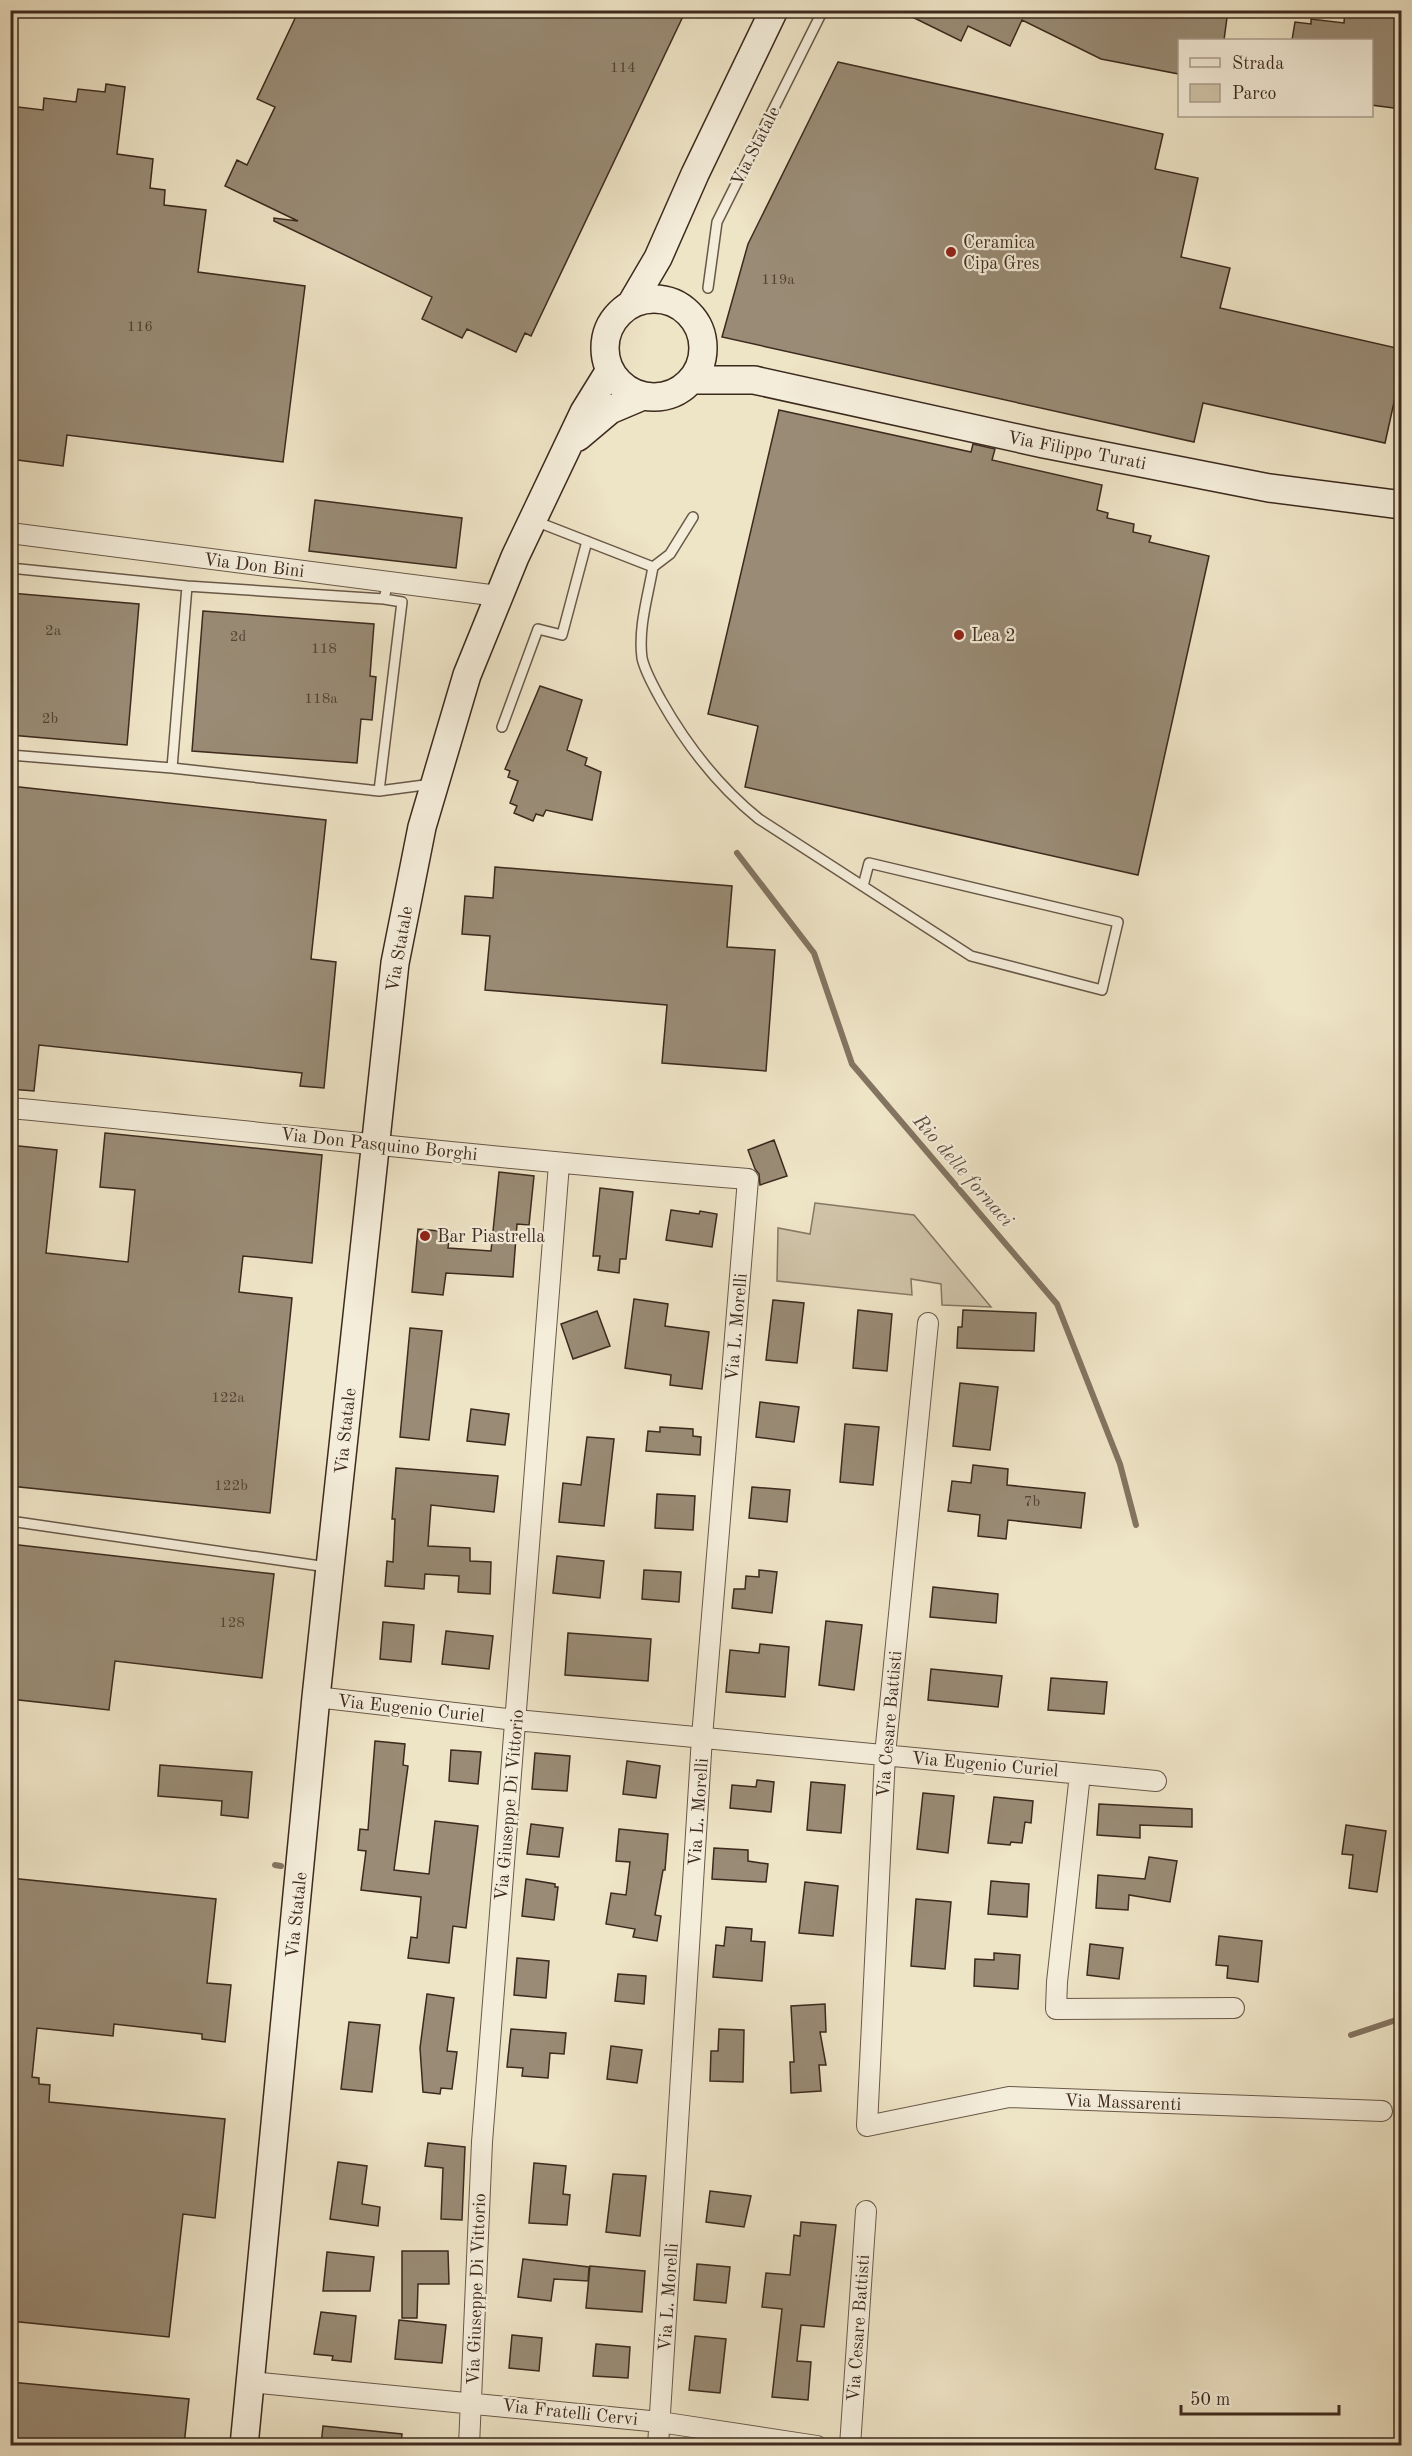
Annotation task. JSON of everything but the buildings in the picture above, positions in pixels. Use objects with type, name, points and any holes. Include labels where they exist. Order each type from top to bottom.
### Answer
[{"type":"main road","points":[[632,304],[658,258],[695,174],[774,10]]},
{"type":"main road","points":[[658,258],[674,303]]},
{"type":"main road","points":[[643,396],[630,391],[618,382],[605,356],[608,333],[619,313],[645,299],[660,299],[674,303],[686,310],[694,320],[701,333],[703,346],[698,370],[692,380]]},
{"type":"main road","name":"Via Filippo Turati","points":[[703,346],[754,380]]},
{"type":"main road","name":"Via Statale","points":[[244,2445],[316,1697],[394,963],[422,827],[467,675],[498,596],[532,520],[584,412],[610,370]]},
{"type":"main road","name":"Via Filippo Turati","points":[[692,380],[754,380],[1044,444],[1235,481],[1401,505]]},
{"type":"main road","name":"Via Statale","points":[[568,446],[610,410],[643,396],[670,395],[682,389],[692,380]]},
{"type":"street","name":"Via Don Bini","points":[[10,533],[386,591],[498,596]]},
{"type":"street","name":"Via Don Pasquino Borghi","points":[[10,1108],[375,1143],[559,1164],[748,1179]]},
{"type":"street","name":"Via Giuseppe Di Vittorio","points":[[469,2445],[482,2142],[559,1164]]},
{"type":"street","name":"Via L. Morelli","points":[[658,2445],[702,1737],[748,1179]]},
{"type":"street","name":"Via Cesare Battisti","points":[[867,2126],[885,1755],[928,1323]]},
{"type":"street","name":"Via Eugenio Curiel","points":[[316,1697],[516,1720],[1156,1781]]},
{"type":"street","name":"Via Eugenio Curiel","points":[[1080,1773],[1056,2009],[1234,2008]]},
{"type":"street","name":"Via Massarenti","points":[[867,2126],[1009,2097],[1382,2111]]},
{"type":"street","name":"Via Cesare Battisti","points":[[850,2445],[866,2211]]},
{"type":"street","name":"Via Fratelli Cervi","points":[[250,2382],[660,2422],[817,2445]]},
{"type":"lane","name":"Via Statale","points":[[708,288],[717,222],[823,10]]},
{"type":"lane","points":[[693,517],[670,554],[652,567],[641,637],[643,660],[654,687],[673,722],[699,759],[738,802],[759,819],[971,956],[1102,990],[1119,922],[869,863],[863,886]]},
{"type":"lane","points":[[532,520],[652,567]]},
{"type":"lane","points":[[502,727],[538,629],[562,635],[587,542]]},
{"type":"lane","points":[[10,568],[187,586],[386,591],[402,602],[379,791]]},
{"type":"lane","points":[[171,768],[187,586]]},
{"type":"lane","points":[[10,755],[171,768],[379,791],[435,784]]},
{"type":"lane","points":[[10,1521],[330,1568]]},
{"type":"green space","points":[[815,1203],[914,1215],[991,1307],[942,1305],[941,1284],[911,1279],[912,1295],[777,1281],[778,1228],[810,1234]]},
{"type":"waterway","name":"Rio delle fornaci","points":[[737,853],[814,953],[852,1064],[1057,1304],[1120,1464],[1136,1525]]},
{"type":"waterway","points":[[275,1865],[281,1866]]},
{"type":"waterway","points":[[1351,2035],[1402,2018]]},
{"type":"place","name":"Ceramica Cipa Gres","points":[[951,252]]},
{"type":"place","name":"Lea 2","points":[[959,635]]},
{"type":"place","name":"Bar Piastrella","points":[[425,1236]]}]
